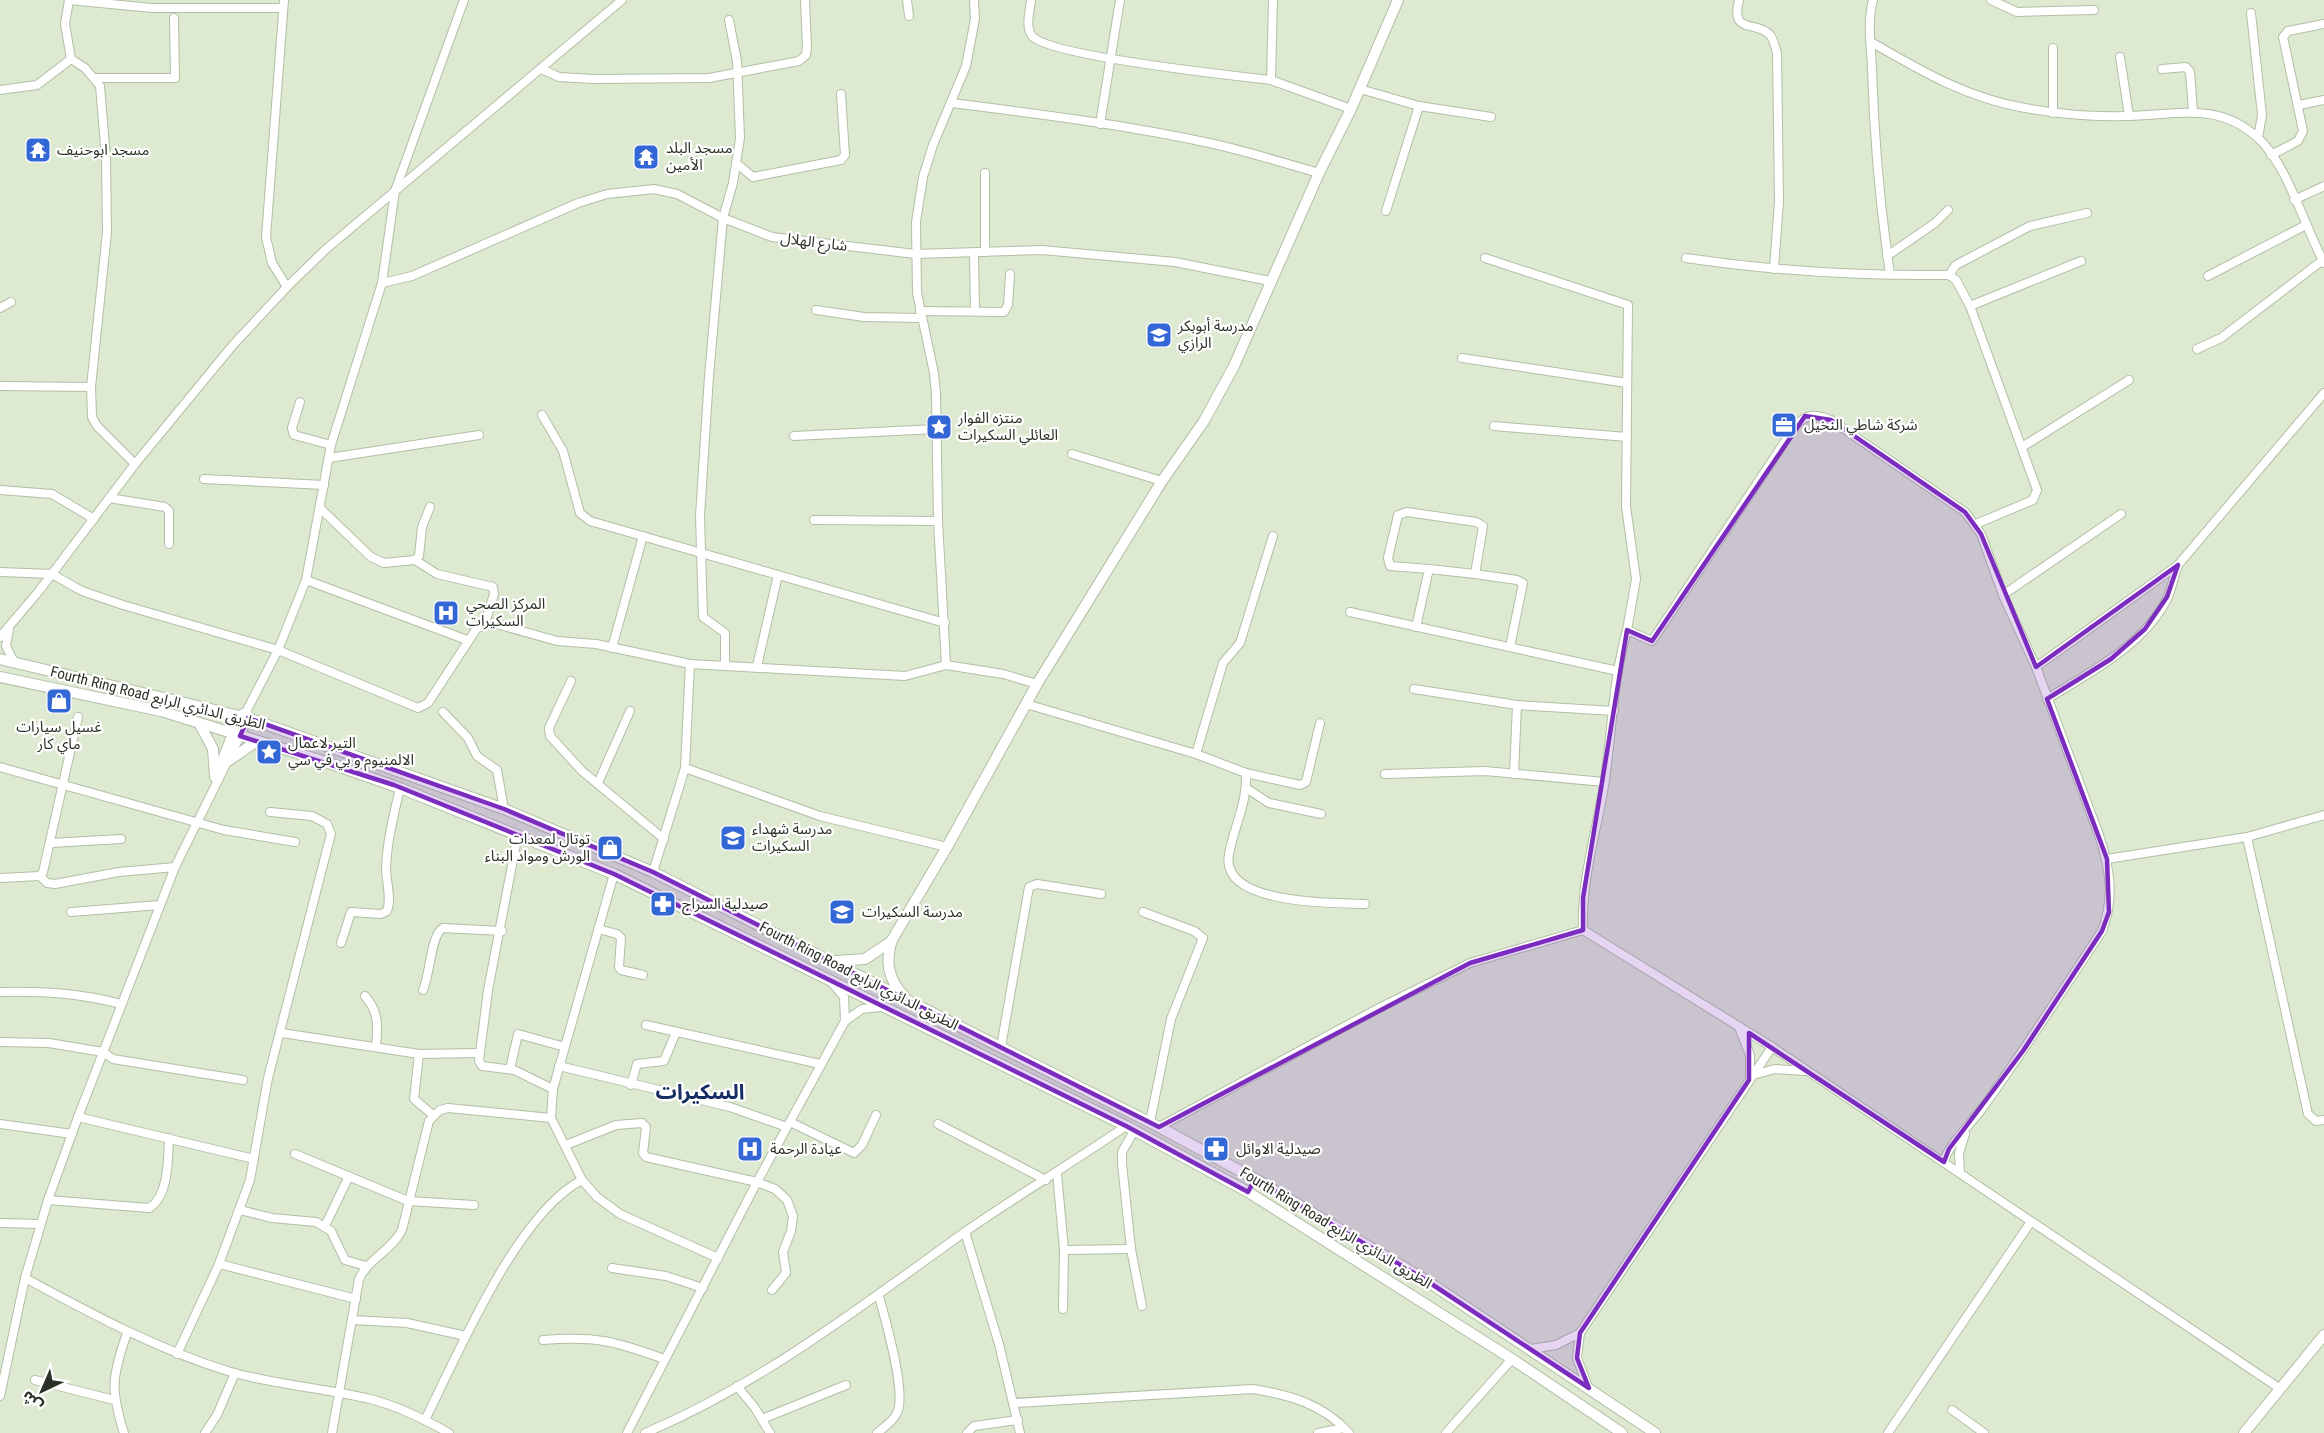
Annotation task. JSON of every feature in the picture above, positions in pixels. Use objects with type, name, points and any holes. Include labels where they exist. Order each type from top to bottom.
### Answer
[{"type":"main road","points":[[912,1002],[897,988],[889,971],[888,953],[892,940],[947,847],[1036,684],[1162,481],[1203,421],[1233,366],[1319,173],[1351,109],[1398,0]]},
{"type":"main road","name":"Fourth Ring Road الطريق الدائري الرابع","points":[[0,659],[244,715],[504,809],[653,872],[1155,1125],[1255,1179],[1424,1279],[1655,1433]]},
{"type":"main road","name":"Fourth Ring Road الطريق الدائري الرابع","points":[[0,677],[161,711],[256,741],[400,788],[614,874],[1130,1128],[1248,1192],[1512,1359],[1622,1433]]},
{"type":"main road","points":[[199,723],[213,749],[215,777]]},
{"type":"main road","points":[[228,761],[256,741]]},
{"type":"main road","points":[[826,959],[846,962],[865,959],[892,940]]},
{"type":"main road","points":[[1248,1192],[1255,1179]]},
{"type":"main road","points":[[2244,1433],[2324,1335]]},
{"type":"street","points":[[135,464],[97,426],[92,417],[91,387],[107,232],[106,158],[100,86],[96,78],[70,59],[65,24],[69,0],[163,8],[283,4],[266,237],[272,263],[287,287]]},
{"type":"street","points":[[0,1396],[25,1278],[40,1224],[78,1117],[175,867],[228,761],[244,715],[278,650],[306,580],[331,445],[382,283],[395,191],[464,0]]},
{"type":"street","points":[[0,637],[9,629],[52,574],[135,464],[233,345],[287,287],[395,191],[621,0]]},
{"type":"street","points":[[541,69],[559,77],[593,79],[709,78],[736,71],[799,61],[806,55],[807,47],[805,0]]},
{"type":"street","points":[[907,0],[909,16]]},
{"type":"street","points":[[946,665],[938,521],[934,373],[920,314],[915,254],[916,222],[923,177],[933,145],[966,66],[975,20],[974,0]]},
{"type":"street","points":[[1031,0],[1028,28],[1035,39],[1041,43],[1110,59],[1271,80],[1351,109]]},
{"type":"street","points":[[1100,124],[1120,0]]},
{"type":"street","points":[[1271,80],[1273,0]]},
{"type":"street","points":[[1739,0],[1739,20],[1742,24],[1766,32],[1774,42],[1777,53],[1779,201],[1774,268]]},
{"type":"street","points":[[1873,0],[1869,24],[1880,199],[1890,274]]},
{"type":"street","points":[[1991,0],[2018,12],[2094,10]]},
{"type":"street","points":[[2251,13],[2262,115],[2258,138]]},
{"type":"street","points":[[96,78],[175,78],[174,18]]},
{"type":"street","points":[[725,665],[725,633],[703,617],[700,551],[709,376],[723,218],[740,138],[735,38],[729,20]]},
{"type":"street","points":[[2271,155],[2302,137],[2299,105],[2283,38],[2288,31],[2324,24]]},
{"type":"street","points":[[1871,42],[1938,81],[1978,98],[2053,113],[2093,117],[2193,111],[2222,115],[2258,138],[2271,155],[2295,200],[2323,261],[2221,338],[2197,349]]},
{"type":"street","points":[[2053,48],[2053,113]]},
{"type":"street","points":[[2120,57],[2129,116]]},
{"type":"street","points":[[0,90],[37,85],[70,59]]},
{"type":"street","points":[[2162,69],[2186,68],[2190,72],[2193,111]]},
{"type":"street","points":[[1360,89],[1419,106],[1491,117]]},
{"type":"street","points":[[736,164],[753,177],[841,160],[845,155],[841,94]]},
{"type":"street","points":[[2299,105],[2324,100]]},
{"type":"street","points":[[952,103],[1100,124],[1216,144],[1319,173]]},
{"type":"street","points":[[1386,211],[1419,106]]},
{"type":"street","points":[[985,173],[985,252]]},
{"type":"street","points":[[2295,200],[2324,186]]},
{"type":"street","name":"شارع الهلال","points":[[382,283],[412,276],[578,203],[607,194],[654,189],[677,194],[723,218],[772,237],[915,254],[1042,250],[1175,262],[1270,281]]},
{"type":"street","points":[[1887,256],[1935,223],[1948,210]]},
{"type":"street","points":[[1949,275],[1956,265],[2030,226],[2087,213]]},
{"type":"street","points":[[2208,276],[2306,225]]},
{"type":"street","points":[[974,253],[975,311]]},
{"type":"street","points":[[1485,258],[1628,305],[1626,506],[1636,579],[1618,671],[1604,782],[1583,898],[1583,930]]},
{"type":"street","points":[[1686,258],[1829,274],[1949,275],[1956,280],[1970,306],[2036,484],[2036,495],[2033,500],[1976,524]]},
{"type":"street","points":[[1970,306],[2081,261]]},
{"type":"street","points":[[816,310],[864,317],[975,311],[1004,312],[1008,305],[1010,274]]},
{"type":"street","points":[[0,308],[11,302]]},
{"type":"street","points":[[1462,358],[1627,383]]},
{"type":"street","points":[[2022,447],[2129,380]]},
{"type":"street","points":[[0,386],[91,387]]},
{"type":"street","points":[[2036,667],[2178,565],[2324,393]]},
{"type":"street","points":[[300,402],[292,428],[294,435],[298,438],[331,445]]},
{"type":"street","points":[[542,415],[563,451],[580,513],[590,521],[945,623]]},
{"type":"street","points":[[1627,630],[1652,641],[1796,425],[1805,416],[1817,415],[1831,420],[1965,512],[1976,524],[2003,595],[2036,667],[2107,859],[2112,891],[2109,912],[2102,931],[1966,1131],[1949,1149],[1944,1162]]},
{"type":"street","points":[[1494,426],[1627,437]]},
{"type":"street","points":[[794,436],[936,429]]},
{"type":"street","points":[[329,458],[479,435]]},
{"type":"street","points":[[1072,454],[1162,481]]},
{"type":"street","points":[[204,479],[324,485]]},
{"type":"street","points":[[0,490],[52,494],[94,519]]},
{"type":"street","points":[[109,498],[165,507],[169,511],[170,544]]},
{"type":"street","points":[[415,560],[421,551],[422,527],[430,507]]},
{"type":"street","points":[[321,508],[379,561],[415,560],[437,574],[493,587],[494,594],[485,623]]},
{"type":"street","points":[[1475,574],[1483,526],[1476,522],[1402,512],[1395,520],[1388,562],[1395,568],[1475,574],[1517,580],[1523,584],[1510,647]]},
{"type":"street","points":[[2003,595],[2121,514]]},
{"type":"street","points":[[814,520],[938,521]]},
{"type":"street","points":[[612,648],[643,536]]},
{"type":"street","points":[[1196,754],[1223,663],[1240,643],[1273,536]]},
{"type":"street","points":[[2047,699],[2111,659],[2145,629],[2168,597],[2178,565]]},
{"type":"street","points":[[1416,627],[1429,570]]},
{"type":"street","points":[[0,572],[52,574],[82,591],[278,650],[418,708],[428,703],[467,640],[477,628],[485,623],[493,623],[557,641],[612,648],[690,664],[905,676],[946,665],[1003,674],[1036,684]]},
{"type":"street","points":[[757,666],[778,575]]},
{"type":"street","points":[[306,580],[467,640]]},
{"type":"street","points":[[1350,612],[1618,671]]},
{"type":"street","points":[[9,629],[6,646],[14,662]]},
{"type":"street","points":[[653,872],[685,768],[690,664]]},
{"type":"street","points":[[571,681],[549,732],[552,739],[582,771],[664,839]]},
{"type":"street","points":[[1414,689],[1517,705],[1614,711]]},
{"type":"street","points":[[1026,704],[1196,754],[1246,773],[1303,785],[1320,723]]},
{"type":"street","points":[[1514,774],[1517,705]]},
{"type":"street","points":[[598,783],[630,711]]},
{"type":"street","points":[[443,712],[468,738],[477,756],[497,770],[504,809]]},
{"type":"street","points":[[40,876],[51,843],[78,717]]},
{"type":"street","points":[[212,792],[215,777],[236,735]]},
{"type":"street","points":[[0,767],[224,830],[295,842]]},
{"type":"street","points":[[685,768],[820,816],[947,847]]},
{"type":"street","points":[[1385,774],[1485,771],[1604,782]]},
{"type":"street","points":[[1246,773],[1246,788],[1228,856],[1228,869],[1243,887],[1254,892],[1285,897],[1365,904]]},
{"type":"street","points":[[341,943],[351,912],[381,914],[387,911],[389,905],[386,868],[400,788]]},
{"type":"street","points":[[1246,788],[1269,803],[1322,814]]},
{"type":"street","points":[[177,1354],[219,1264],[240,1210],[254,1159],[268,1078],[282,1033],[331,834],[327,824],[312,816],[270,812]]},
{"type":"street","points":[[2107,859],[2247,837],[2324,815]]},
{"type":"street","points":[[518,834],[478,1053],[482,1066],[510,1069],[553,1089]]},
{"type":"street","points":[[2247,837],[2308,1114],[2316,1121],[2324,1120]]},
{"type":"street","points":[[51,843],[122,839]]},
{"type":"street","points":[[0,878],[40,876],[47,883],[55,884],[119,872],[175,867]]},
{"type":"street","points":[[614,874],[553,1089],[551,1118],[582,1180],[597,1197],[620,1214],[718,1258]]},
{"type":"street","points":[[1001,1047],[1029,887],[1037,884],[1101,894]]},
{"type":"street","points":[[71,912],[160,905]]},
{"type":"street","points":[[1143,912],[1187,928],[1200,934],[1203,938],[1171,1019],[1155,1125]]},
{"type":"street","points":[[423,990],[429,976],[434,938],[439,930],[443,928],[502,931]]},
{"type":"street","points":[[598,929],[617,934],[621,938],[619,967],[621,970],[643,975]]},
{"type":"street","points":[[1155,1125],[1381,1006],[1470,963],[1583,930],[1772,1047],[2279,1388]]},
{"type":"street","points":[[825,977],[844,997],[845,1022]]},
{"type":"street","points":[[0,992],[52,991],[92,996],[121,1004]]},
{"type":"street","points":[[364,996],[374,1006],[378,1022],[376,1046]]},
{"type":"street","points":[[627,1433],[757,1182],[845,1022],[862,1009],[888,1009]]},
{"type":"street","points":[[646,1025],[820,1064]]},
{"type":"street","points":[[1739,1027],[1750,1055],[1751,1077]]},
{"type":"street","points":[[631,1085],[637,1064],[664,1061],[676,1032]]},
{"type":"street","points":[[282,1033],[418,1054],[478,1053]]},
{"type":"street","points":[[510,1069],[518,1034],[565,1047]]},
{"type":"street","points":[[0,1042],[49,1043],[103,1052],[113,1059],[243,1080]]},
{"type":"street","points":[[1589,1388],[1576,1358],[1580,1333],[1772,1047]]},
{"type":"street","points":[[418,1054],[414,1099],[433,1115]]},
{"type":"street","points":[[559,1066],[730,1107],[788,1125],[854,1153],[862,1145],[876,1115]]},
{"type":"street","points":[[1751,1077],[1775,1069],[1807,1071]]},
{"type":"street","points":[[332,1433],[356,1299],[366,1266],[397,1239],[402,1230],[429,1121],[433,1115],[448,1108],[551,1118]]},
{"type":"street","points":[[78,1117],[254,1159]]},
{"type":"street","points":[[566,1145],[616,1125],[642,1123],[646,1129],[643,1153],[646,1157],[757,1182],[775,1189],[787,1200],[793,1216],[791,1231],[783,1252],[786,1273],[772,1290]]},
{"type":"street","points":[[0,1124],[72,1134]]},
{"type":"street","points":[[938,1124],[1047,1180]]},
{"type":"street","points":[[645,1433],[716,1400],[879,1296],[965,1232],[1130,1128]]},
{"type":"street","points":[[1130,1128],[1122,1152],[1122,1164],[1131,1249],[1142,1306]]},
{"type":"street","points":[[1960,1173],[1959,1153],[1966,1131]]},
{"type":"street","points":[[48,1200],[149,1208],[160,1197],[167,1166],[169,1138]]},
{"type":"street","points":[[295,1154],[408,1201],[474,1205]]},
{"type":"street","points":[[1057,1173],[1064,1251],[1063,1309]]},
{"type":"street","points":[[325,1226],[349,1176]]},
{"type":"street","points":[[425,1420],[466,1336],[537,1218],[566,1188],[582,1180]]},
{"type":"street","points":[[240,1210],[272,1218],[316,1222],[325,1226],[335,1237],[345,1260],[366,1266]]},
{"type":"street","points":[[1888,1433],[2030,1222]]},
{"type":"street","points":[[0,1223],[40,1224]]},
{"type":"street","points":[[965,1232],[985,1296],[1020,1433]]},
{"type":"street","points":[[1064,1251],[1131,1249]]},
{"type":"street","points":[[219,1264],[356,1299]]},
{"type":"street","points":[[612,1268],[666,1276],[703,1288]]},
{"type":"street","points":[[25,1278],[127,1333],[177,1354],[235,1373],[372,1400],[425,1420],[449,1433]]},
{"type":"street","points":[[877,1433],[895,1418],[899,1408],[898,1383],[879,1296]]},
{"type":"street","points":[[352,1320],[407,1323],[466,1336]]},
{"type":"street","points":[[124,1433],[114,1400],[114,1376],[127,1333]]},
{"type":"street","points":[[1531,1349],[1556,1345],[1580,1333]]},
{"type":"street","points":[[543,1340],[574,1338],[617,1342],[664,1359]]},
{"type":"street","points":[[1446,1433],[1512,1359]]},
{"type":"street","points":[[206,1433],[217,1415],[235,1373]]},
{"type":"street","points":[[35,1380],[114,1400]]},
{"type":"street","points":[[762,1419],[846,1385]]},
{"type":"street","points":[[737,1386],[770,1433]]},
{"type":"street","points":[[1014,1403],[1253,1389],[1286,1394],[1302,1400],[1332,1417],[1347,1431]]},
{"type":"street","points":[[1953,1410],[1984,1433]]},
{"type":"street","points":[[967,1433],[974,1426],[1018,1420]]},
{"type":"street","points":[[1318,1433],[1347,1431]]},
{"type":"highlighted area","points":[[1805,416],[1831,420],[1965,512],[1981,534],[2036,667],[2178,565],[2167,597],[2145,629],[2111,659],[2047,699],[2107,859],[2109,912],[2102,931],[2023,1051],[1949,1149],[1944,1162],[1749,1033],[1749,1080],[1580,1333],[1577,1358],[1589,1388],[1424,1279],[1255,1179],[1248,1192],[1126,1126],[614,874],[394,785],[240,736],[248,718],[504,809],[653,872],[1159,1127],[1470,963],[1583,930],[1583,898],[1627,630],[1652,641]]},
{"type":"place","name":"مسجد ابوحنيف","points":[[38,150]]},
{"type":"place","name":"مسجد البلد الأمين","points":[[646,157]]},
{"type":"place","name":"مدرسة أبوبكر الرازي","points":[[1159,335]]},
{"type":"place","name":"شركة شاطي النخيل","points":[[1784,425]]},
{"type":"place","name":"منتزه الفوار العائلي السكيرات","points":[[939,427]]},
{"type":"place","name":"المركز الصحي السكيرات","points":[[446,613]]},
{"type":"place","name":"غسيل سيارات ماي كار","points":[[59,701]]},
{"type":"place","name":"التير لاعمال الالمنيوم و بي في سي","points":[[269,752]]},
{"type":"place","name":"مدرسة شهداء السكيرات","points":[[733,838]]},
{"type":"place","name":"توتال لمعدات الورش ومواد البناء","points":[[610,848]]},
{"type":"place","name":"صيدلية السراج","points":[[663,904]]},
{"type":"place","name":"مدرسة السكيرات","points":[[842,912]]},
{"type":"place","name":"عيادة الرحمة","points":[[750,1149]]},
{"type":"place","name":"صيدلية الاوائل","points":[[1216,1149]]},
{"type":"district","name":"السكيرات","points":[[700,1092]]}]
